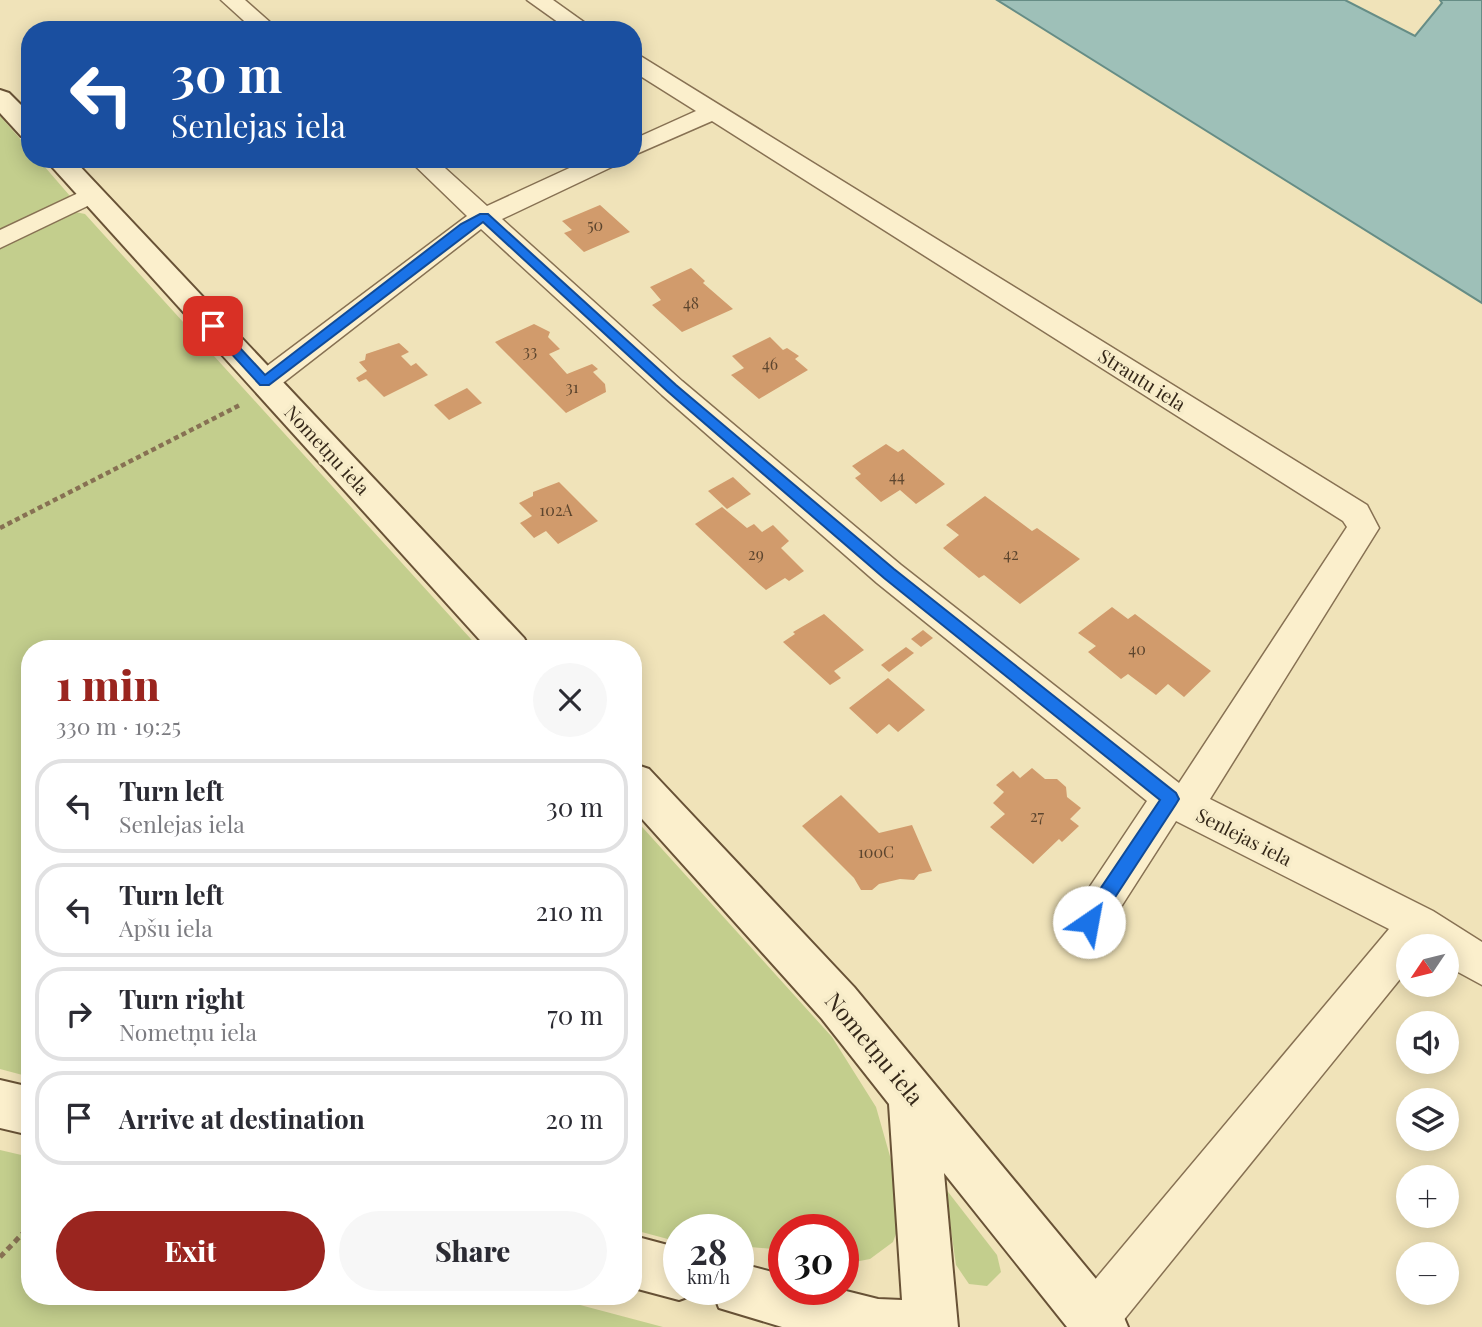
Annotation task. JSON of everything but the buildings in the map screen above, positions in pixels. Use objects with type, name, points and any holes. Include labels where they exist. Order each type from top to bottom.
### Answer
[{"type":"street","points":[[232,0],[257,21]]},
{"type":"street","points":[[538,0],[570,21]]},
{"type":"street","name":"Strautu iela","points":[[642,67],[1356,513],[1363,528],[1177,803]]},
{"type":"street","points":[[0,98],[21,120]]},
{"type":"street","points":[[642,144],[712,112]]},
{"type":"street","name":"Nometņu iela","points":[[66,168],[503,640]]},
{"type":"street","name":"Senlejas iela","points":[[430,168],[671,388],[879,565],[1177,803],[1419,924],[1482,965]]},
{"type":"street","points":[[268,386],[466,226],[589,168]]},
{"type":"street","points":[[0,240],[91,195]]},
{"type":"street","name":"Nometņu iela","points":[[642,791],[838,1003],[1098,1322]]},
{"type":"street","points":[[1089,922],[1177,803]]},
{"type":"street","points":[[1098,1322],[1419,924]]},
{"type":"street","points":[[914,1096],[931,1327]]},
{"type":"street","points":[[0,1104],[21,1109]]},
{"type":"street","points":[[642,1264],[663,1270]]},
{"type":"street","points":[[754,1293],[878,1326],[916,1327]]},
{"type":"path","points":[[0,528],[268,386]]},
{"type":"path","points":[[0,1257],[21,1235]]},
{"type":"green space","points":[[0,116],[21,140],[21,168],[46,168],[70,196],[0,230]]},
{"type":"green space","points":[[75,212],[85,214],[472,640],[21,640],[21,1075],[0,1069],[0,249]]},
{"type":"green space","points":[[642,827],[832,1037],[876,1107],[905,1209],[893,1242],[870,1259],[859,1261],[859,1214],[768,1214],[768,1249],[754,1247],[754,1214],[663,1214],[663,1238],[642,1232]]},
{"type":"green space","points":[[0,1150],[21,1155],[21,1305],[580,1305],[663,1327],[0,1327]]},
{"type":"green space","points":[[945,1188],[997,1255],[1001,1272],[987,1286],[969,1284],[956,1265]]},
{"type":"water","points":[[997,0],[1345,0],[1415,36],[1442,3],[1440,0],[1482,0],[1482,303]]},
{"type":"route","points":[[213,326],[265,382],[466,226],[484,216],[671,388],[889,573],[1170,799],[1089,922]]}]
